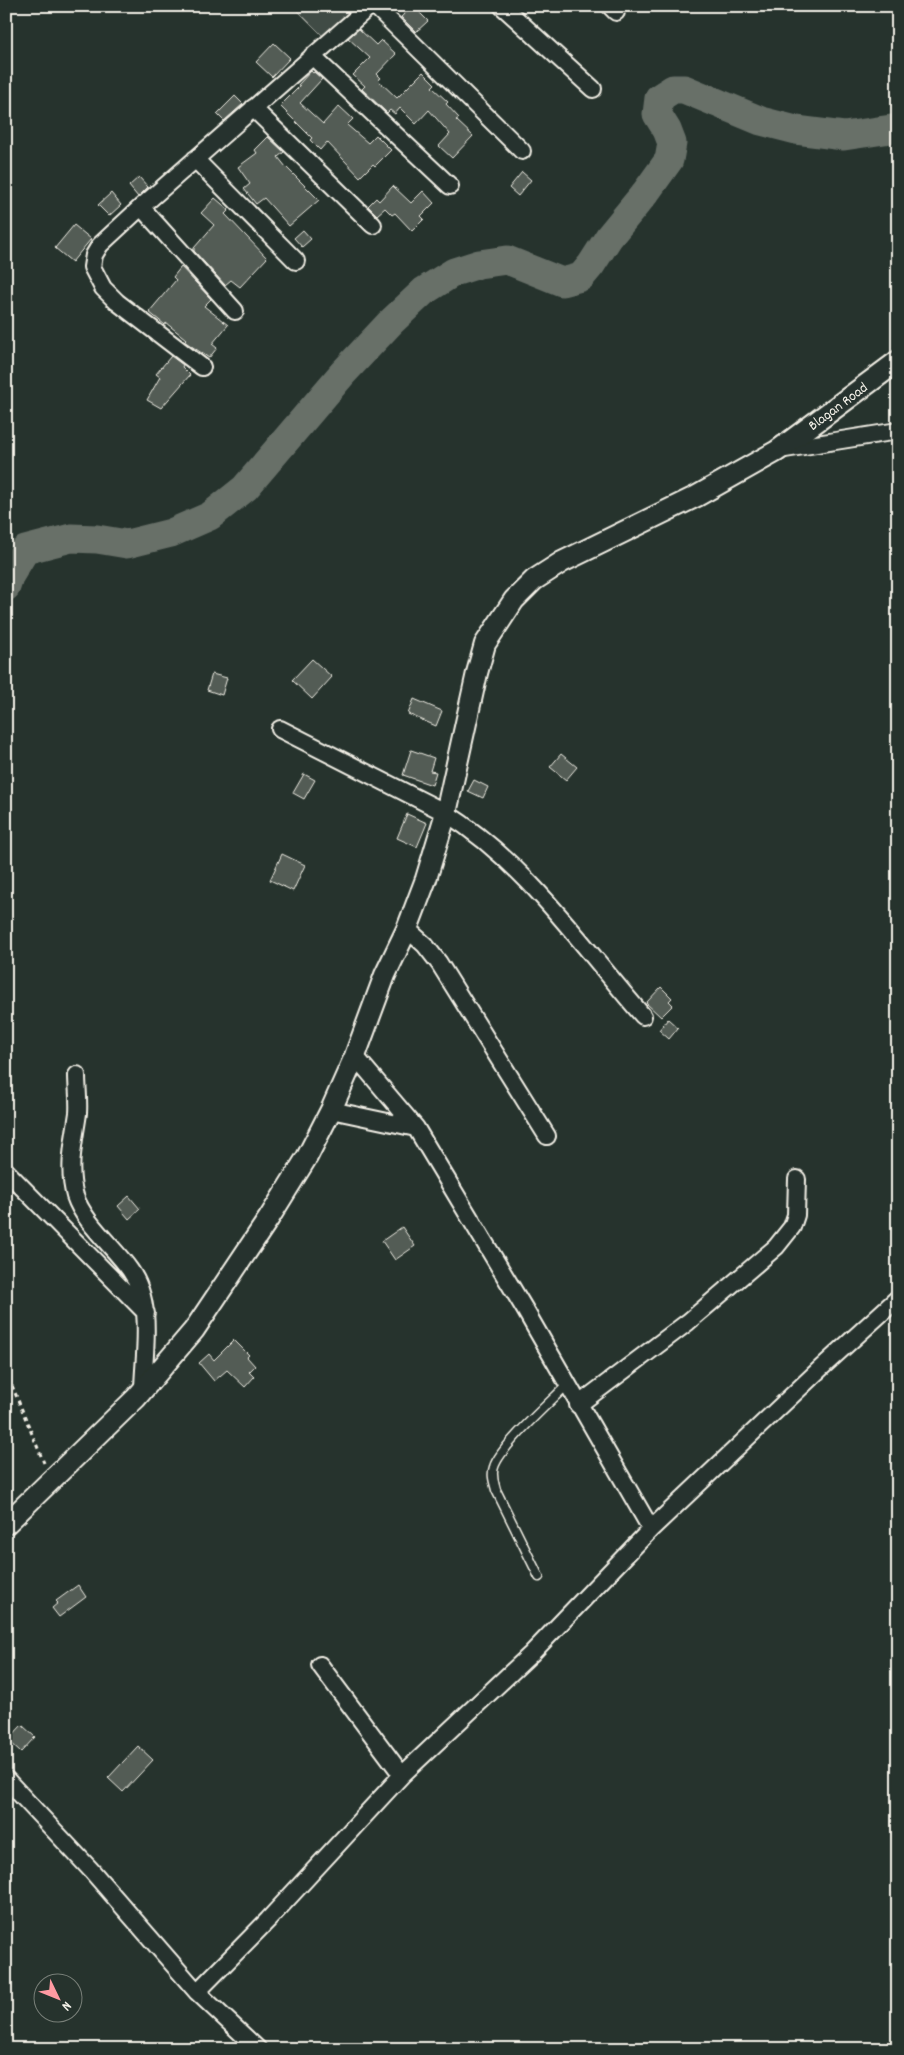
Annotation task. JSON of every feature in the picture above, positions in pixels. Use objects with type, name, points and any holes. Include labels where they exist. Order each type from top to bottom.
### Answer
[{"type":"street","points":[[202,367],[117,302],[103,288],[96,278],[92,267],[94,255],[100,245],[141,207],[370,6]]},
{"type":"street","points":[[375,6],[522,151]]},
{"type":"street","points":[[502,6],[593,89]]},
{"type":"street","points":[[312,56],[450,186]]},
{"type":"street","points":[[253,108],[373,225]]},
{"type":"street","points":[[195,159],[296,260]]},
{"type":"street","points":[[141,207],[236,311]]},
{"type":"street","name":"Blagan Road","points":[[6,1524],[143,1389],[194,1330],[269,1218],[306,1157],[331,1110],[355,1056],[385,975],[407,929],[426,879],[446,813],[485,644],[514,600],[534,580],[562,562],[696,496],[777,450],[898,361]]},
{"type":"street","points":[[777,450],[898,431]]},
{"type":"street","points":[[280,729],[446,813],[479,835],[524,876],[643,1016]]},
{"type":"street","points":[[407,929],[425,945],[439,963],[547,1136]]},
{"type":"street","points":[[355,1056],[416,1128],[524,1308],[578,1405],[651,1529]]},
{"type":"street","points":[[77,1075],[78,1111],[72,1144],[71,1175],[76,1198],[86,1216],[131,1271],[142,1294],[146,1313],[143,1389]]},
{"type":"street","points":[[331,1110],[416,1128]]},
{"type":"street","points":[[6,1171],[146,1313]]},
{"type":"street","points":[[578,1405],[655,1348],[776,1247],[789,1232],[796,1215],[797,1179]]},
{"type":"street","points":[[197,1992],[268,1920],[402,1775],[531,1654],[651,1529],[898,1298]]},
{"type":"street","points":[[320,1665],[402,1775]]},
{"type":"street","points":[[6,1779],[91,1870],[197,1992],[258,2049]]},
{"type":"lane","points":[[539,1577],[496,1490],[492,1478],[494,1466],[509,1443],[567,1385]]},
{"type":"path","points":[[6,1371],[51,1480]]},
{"type":"shaded area","points":[[293,6],[350,6],[352,8],[324,37]]},
{"type":"building","points":[[413,6],[428,21],[416,32],[401,17]]},
{"type":"building","points":[[359,29],[376,45],[381,40],[396,54],[377,74],[381,78],[378,80],[397,98],[423,72],[435,84],[432,87],[448,102],[446,104],[459,118],[456,120],[473,136],[452,158],[439,146],[450,134],[429,110],[416,124],[400,108],[395,114],[390,110],[387,113],[362,89],[365,86],[353,75],[370,58],[348,38]]},
{"type":"building","points":[[274,43],[290,58],[272,77],[256,62]]},
{"type":"building","points":[[311,71],[322,79],[300,103],[323,124],[339,106],[353,119],[347,125],[368,143],[376,135],[391,150],[375,166],[373,164],[360,177],[327,142],[320,150],[310,140],[312,138],[280,106],[300,86],[298,85]]},
{"type":"building","points":[[235,96],[243,104],[224,121],[217,114]]},
{"type":"building","points":[[268,137],[284,152],[278,157],[286,167],[319,200],[289,226],[264,198],[256,204],[244,189],[250,184],[238,167],[257,153],[255,150]]},
{"type":"building","points":[[522,172],[531,180],[518,196],[509,188]]},
{"type":"building","points":[[139,177],[148,187],[138,197],[129,186]]},
{"type":"building","points":[[393,186],[411,203],[423,191],[434,203],[421,216],[424,219],[412,231],[395,213],[392,215],[385,208],[377,215],[368,206],[376,198],[379,201]]},
{"type":"building","points":[[111,193],[121,205],[109,216],[98,205]]},
{"type":"building","points":[[215,198],[229,210],[225,214],[267,258],[240,287],[231,280],[225,285],[194,251],[194,248],[214,225],[201,213]]},
{"type":"building","points":[[74,225],[91,239],[72,262],[55,248]]},
{"type":"building","points":[[303,230],[311,239],[302,247],[294,238]]},
{"type":"building","points":[[181,267],[211,299],[204,306],[228,325],[212,344],[217,348],[209,358],[184,341],[186,339],[149,312],[176,280],[173,277]]},
{"type":"building","points":[[171,356],[183,365],[182,367],[190,375],[161,408],[147,400],[160,377],[156,374]]},
{"type":"building","points":[[312,659],[332,677],[312,699],[292,680]]},
{"type":"building","points":[[212,674],[227,678],[222,695],[207,690]]},
{"type":"building","points":[[414,699],[442,711],[436,726],[408,714]]},
{"type":"building","points":[[411,750],[434,758],[430,771],[436,772],[432,785],[403,775]]},
{"type":"building","points":[[561,754],[577,767],[566,780],[550,767]]},
{"type":"building","points":[[304,774],[315,780],[304,799],[293,793]]},
{"type":"building","points":[[474,780],[488,787],[483,798],[468,791]]},
{"type":"building","points":[[407,814],[427,823],[417,847],[397,838]]},
{"type":"building","points":[[282,854],[305,865],[293,891],[270,880]]},
{"type":"building","points":[[661,987],[672,998],[669,1001],[673,1005],[661,1017],[646,1003]]},
{"type":"building","points":[[668,1019],[678,1028],[669,1039],[659,1030]]},
{"type":"building","points":[[129,1196],[140,1209],[129,1219],[118,1206]]},
{"type":"building","points":[[402,1227],[415,1246],[395,1260],[382,1241]]},
{"type":"building","points":[[234,1340],[249,1355],[247,1357],[255,1366],[249,1372],[254,1377],[245,1387],[227,1370],[214,1381],[199,1363],[209,1354],[214,1360]]},
{"type":"building","points":[[78,1585],[86,1597],[59,1617],[52,1608],[58,1603],[56,1601]]},
{"type":"building","points":[[22,1725],[35,1737],[21,1752],[8,1740]]},
{"type":"building","points":[[138,1746],[153,1760],[123,1792],[108,1778]]},
{"type":"waterway","points":[[6,587],[10,575],[25,550],[71,538],[97,539],[127,544],[171,533],[210,516],[245,488],[343,373],[390,323],[424,291],[454,272],[479,264],[507,260],[562,282],[581,277],[609,237],[646,192],[669,160],[672,143],[667,130],[657,114],[659,98],[673,89],[684,89],[761,121],[796,130],[844,136],[898,128]]}]
